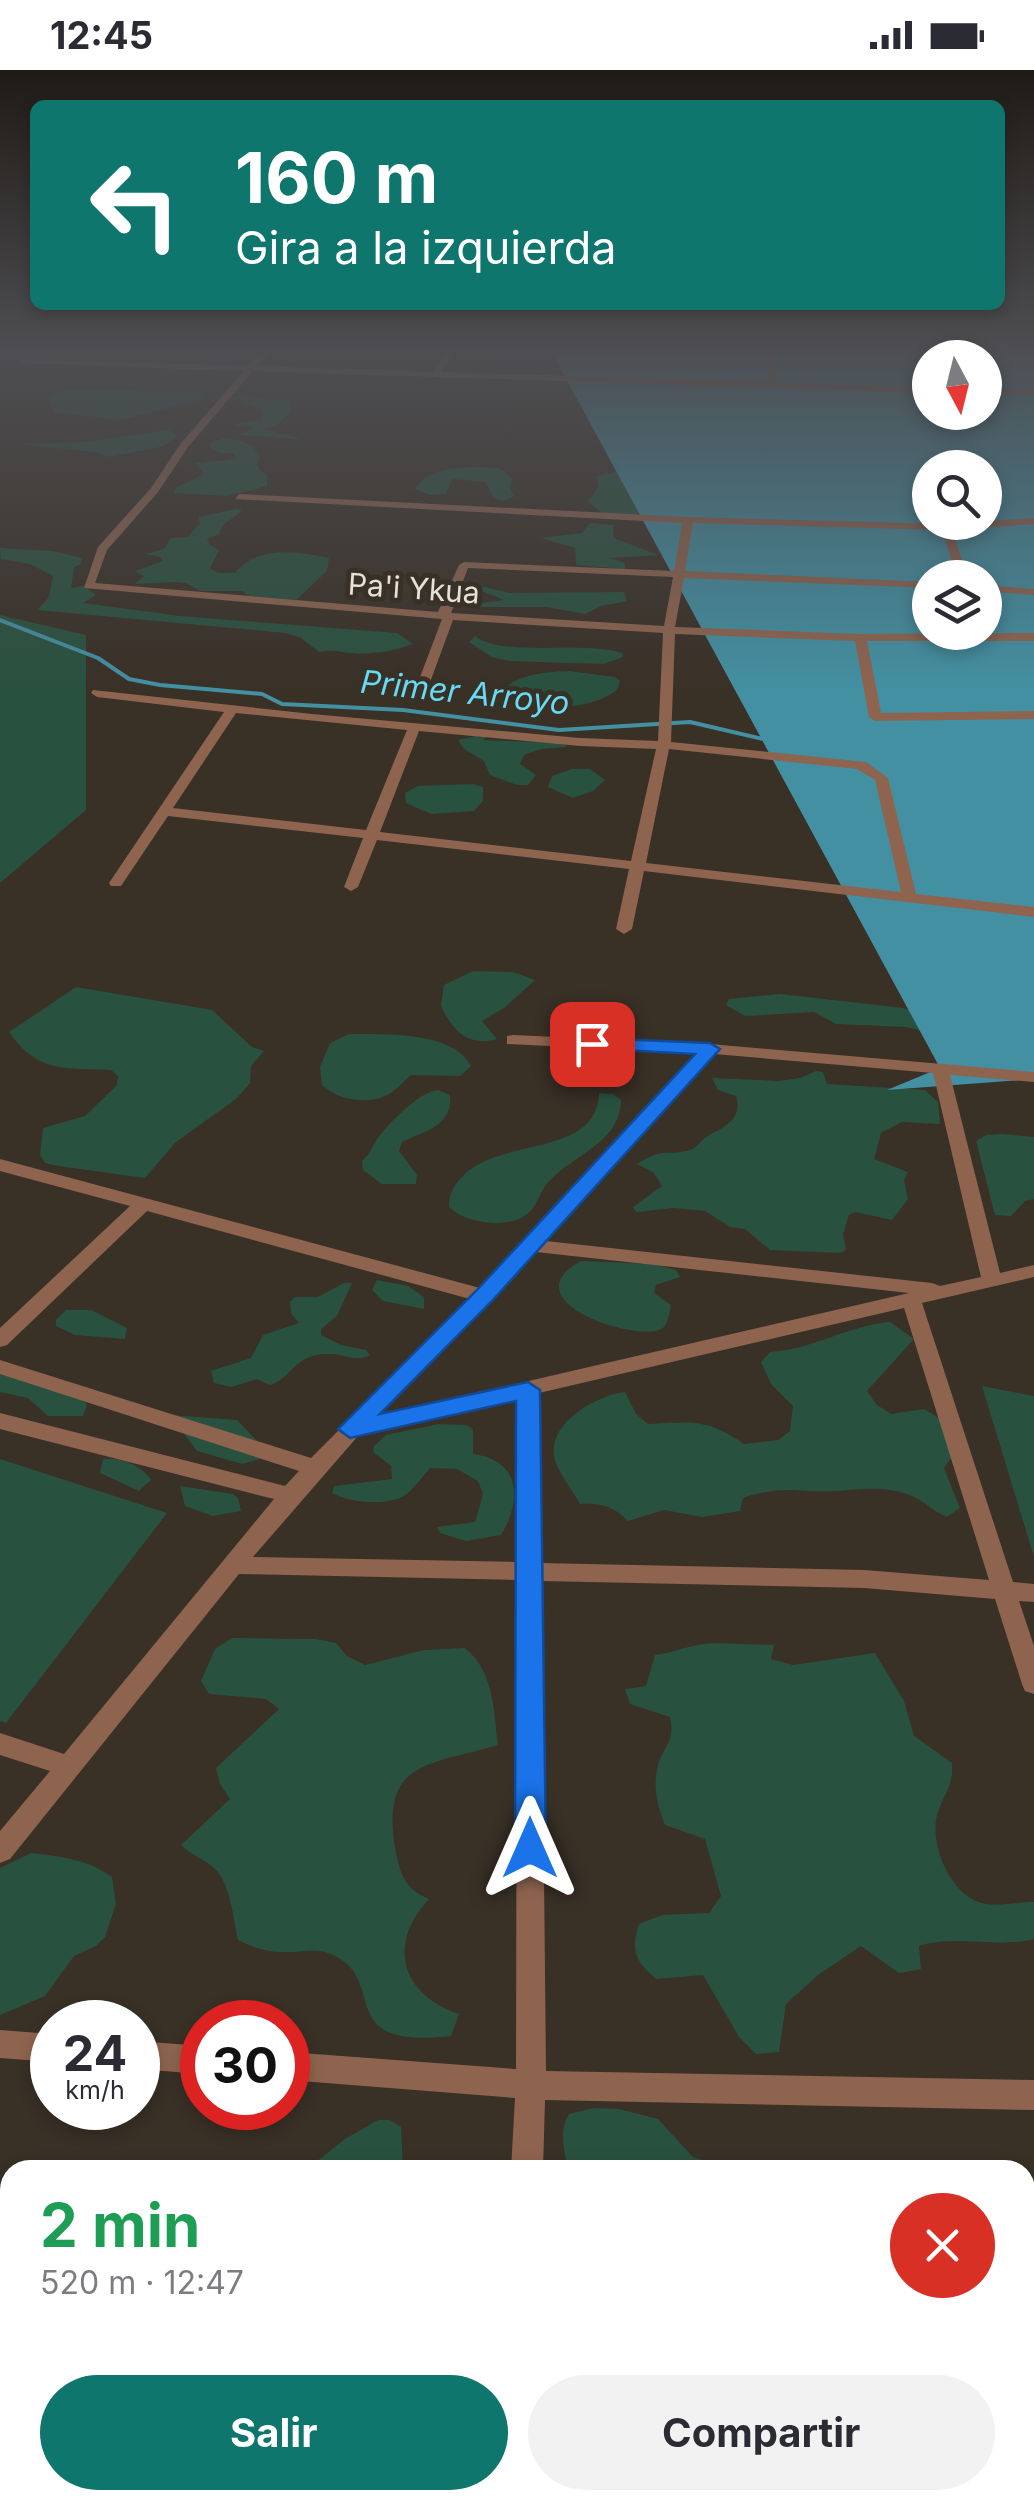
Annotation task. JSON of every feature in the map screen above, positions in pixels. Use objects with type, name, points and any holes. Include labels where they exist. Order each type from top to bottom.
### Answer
[{"type":"street","name":"Pa'i Ykua","points":[[172,465],[156,490],[102,549],[88,586],[669,630],[860,638],[912,636]]},
{"type":"street","points":[[239,497],[688,520],[912,527]]},
{"type":"street","points":[[624,930],[668,723],[669,630],[688,520]]},
{"type":"street","points":[[1002,524],[1034,521]]},
{"type":"street","points":[[420,693],[449,616],[443,613],[464,565],[912,583]]},
{"type":"street","points":[[1002,589],[1034,592]]},
{"type":"street","name":"Pa'i Ykua","points":[[1002,635],[1034,637]]},
{"type":"street","points":[[860,638],[875,717],[1034,715]]},
{"type":"street","points":[[97,693],[580,742],[705,747],[873,769],[881,778],[910,898]]},
{"type":"street","points":[[116,883],[232,709]]},
{"type":"street","points":[[352,887],[415,726]]},
{"type":"street","points":[[164,811],[638,863],[1034,912]]},
{"type":"street","points":[[514,1040],[710,1049],[1034,1077]]},
{"type":"street","points":[[0,1851],[290,1495],[350,1429],[484,1296],[710,1049]]},
{"type":"street","points":[[940,1068],[992,1280]]},
{"type":"street","points":[[0,1165],[484,1296]]},
{"type":"street","points":[[0,1340],[144,1204]]},
{"type":"street","points":[[531,1245],[942,1290]]},
{"type":"street","points":[[350,1429],[1034,1270]]},
{"type":"street","points":[[911,1299],[1034,1684]]},
{"type":"street","points":[[0,1367],[316,1468]]},
{"type":"street","points":[[527,2160],[531,2085],[528,1390]]},
{"type":"street","points":[[0,1421],[290,1495]]},
{"type":"street","points":[[232,1566],[864,1579],[1034,1593]]},
{"type":"street","points":[[0,1744],[70,1766]]},
{"type":"street","points":[[0,2044],[30,2046]]},
{"type":"street","points":[[310,2068],[531,2085],[1034,2095]]},
{"type":"green space","points":[[197,465],[257,465],[267,476],[267,486],[227,496],[174,493],[176,488],[204,474]]},
{"type":"green space","points":[[499,468],[512,478],[510,488],[514,496],[505,501],[493,498],[486,482],[452,479],[446,494],[429,495],[415,489],[441,471]]},
{"type":"green space","points":[[620,471],[640,514],[603,514],[588,502],[599,486],[596,476]]},
{"type":"green space","points":[[242,511],[223,525],[219,534],[207,539],[219,550],[210,568],[218,573],[235,573],[254,558],[291,552],[329,558],[327,571],[296,600],[251,597],[242,591],[200,591],[186,583],[135,584],[144,576],[135,571],[163,561],[161,557],[145,554],[164,549],[171,538],[188,537],[200,523],[198,517]]},
{"type":"green space","points":[[590,523],[613,525],[614,538],[658,555],[610,558],[625,563],[625,569],[576,565],[575,548],[541,538],[582,533]]},
{"type":"green space","points":[[0,548],[53,551],[82,558],[81,564],[74,567],[71,588],[84,586],[96,595],[83,603],[180,616],[397,633],[413,644],[376,653],[319,652],[301,638],[286,633],[37,610],[49,597],[53,576],[30,564],[1,559]]},
{"type":"green space","points":[[477,589],[509,593],[624,592],[627,601],[585,614],[547,607],[478,607],[473,604],[504,600]]},
{"type":"green space","points":[[0,615],[86,635],[86,810],[0,883]]},
{"type":"green space","points":[[475,636],[504,646],[606,649],[622,653],[623,657],[603,664],[509,661],[492,657],[469,642]]},
{"type":"green space","points":[[569,671],[620,681],[617,690],[606,697],[576,706],[526,705],[499,696],[520,679]]},
{"type":"green space","points":[[486,737],[483,740],[565,743],[566,747],[524,755],[520,764],[536,775],[528,785],[517,785],[490,775],[484,761],[464,749],[458,740]]},
{"type":"green space","points":[[572,769],[590,769],[605,780],[593,791],[573,798],[548,787],[552,776]]},
{"type":"green space","points":[[418,786],[483,787],[483,801],[474,811],[431,814],[406,803],[405,793]]},
{"type":"green space","points":[[473,971],[513,972],[535,980],[504,1008],[482,1021],[497,1039],[478,1041],[463,1035],[441,1006],[444,985]]},
{"type":"green space","points":[[76,987],[212,1010],[252,1047],[264,1051],[251,1066],[250,1083],[236,1099],[176,1142],[145,1178],[58,1166],[45,1163],[40,1155],[43,1128],[85,1116],[117,1085],[118,1076],[111,1070],[66,1068],[41,1062],[9,1032]]},
{"type":"green space","points":[[780,994],[903,1008],[916,1012],[949,1038],[907,1027],[836,1024],[814,1012],[745,1016],[726,1005],[729,999]]},
{"type":"green space","points":[[349,1034],[434,1040],[450,1046],[471,1066],[460,1076],[411,1075],[393,1092],[377,1099],[343,1097],[322,1085],[320,1067],[330,1043]]},
{"type":"green space","points":[[823,1072],[827,1084],[925,1090],[938,1102],[940,1124],[902,1122],[881,1133],[874,1159],[908,1172],[904,1180],[908,1199],[892,1220],[855,1212],[849,1215],[843,1234],[846,1250],[840,1253],[770,1250],[745,1229],[730,1227],[705,1211],[674,1208],[636,1212],[633,1207],[662,1186],[654,1173],[637,1164],[660,1154],[693,1149],[735,1116],[736,1096],[718,1090],[712,1078],[779,1081]]},
{"type":"green space","points":[[438,1090],[450,1095],[447,1114],[436,1126],[402,1142],[399,1151],[417,1175],[416,1184],[382,1184],[363,1170],[362,1161],[392,1121],[415,1101]]},
{"type":"green space","points":[[599,1093],[613,1094],[621,1100],[612,1128],[546,1185],[527,1214],[506,1222],[484,1222],[464,1217],[449,1207],[456,1184],[484,1162],[567,1137],[583,1127],[594,1113]]},
{"type":"green space","points":[[986,1135],[1034,1137],[1034,1199],[1025,1201],[1011,1216],[995,1215],[976,1141]]},
{"type":"green space","points":[[581,1261],[653,1264],[676,1270],[680,1277],[656,1285],[654,1293],[671,1305],[664,1327],[652,1331],[610,1325],[569,1305],[560,1291],[562,1276]]},
{"type":"green space","points":[[377,1280],[408,1286],[424,1297],[424,1309],[383,1301],[372,1290]]},
{"type":"green space","points":[[344,1283],[352,1283],[337,1316],[321,1329],[321,1335],[341,1345],[366,1350],[370,1355],[309,1357],[270,1385],[257,1379],[231,1387],[214,1383],[211,1371],[251,1358],[263,1335],[299,1323],[291,1313],[290,1302],[295,1297],[318,1297]]},
{"type":"green space","points":[[66,1310],[91,1310],[127,1328],[125,1339],[75,1335],[56,1326],[56,1320]]},
{"type":"green space","points":[[890,1322],[914,1339],[867,1391],[877,1405],[891,1414],[924,1409],[939,1418],[952,1457],[944,1468],[960,1508],[947,1517],[912,1496],[889,1490],[791,1490],[743,1498],[740,1511],[702,1517],[664,1510],[628,1521],[606,1506],[580,1504],[558,1467],[555,1443],[568,1421],[590,1404],[625,1392],[636,1414],[648,1424],[709,1426],[744,1444],[778,1440],[790,1431],[793,1406],[771,1384],[761,1362],[770,1352]]},
{"type":"green space","points":[[0,1365],[66,1389],[87,1404],[83,1416],[48,1416],[28,1398],[0,1392]]},
{"type":"green space","points":[[982,1386],[1034,1396],[1034,1557]]},
{"type":"green space","points":[[170,1415],[237,1420],[261,1445],[260,1459],[242,1464],[197,1451]]},
{"type":"green space","points":[[439,1424],[473,1429],[473,1454],[489,1458],[508,1473],[513,1483],[513,1508],[501,1535],[466,1541],[440,1533],[437,1527],[475,1522],[483,1494],[478,1481],[457,1469],[430,1468],[407,1494],[390,1501],[359,1501],[332,1493],[334,1486],[392,1479],[391,1466],[373,1452],[374,1446],[386,1435]]},
{"type":"green space","points":[[0,1459],[167,1513],[6,1723],[0,1721]]},
{"type":"green space","points":[[103,1459],[130,1463],[151,1480],[139,1491],[100,1473]]},
{"type":"green space","points":[[180,1486],[233,1494],[241,1511],[213,1516],[185,1506]]},
{"type":"green space","points":[[232,1638],[316,1639],[336,1643],[347,1656],[365,1665],[424,1650],[465,1648],[482,1669],[491,1692],[498,1745],[414,1772],[402,1784],[395,1800],[393,1823],[403,1875],[415,1891],[429,1899],[408,1934],[406,1967],[424,1994],[459,2014],[451,2036],[413,2037],[389,2032],[375,2022],[347,1964],[328,1953],[270,1951],[238,1940],[225,1884],[211,1866],[181,1845],[230,1799],[216,1768],[279,1709],[266,1699],[209,1694],[201,1681],[215,1649]]},
{"type":"green space","points":[[713,1643],[774,1645],[771,1659],[793,1665],[875,1653],[904,1701],[914,1736],[952,1763],[935,1828],[940,1855],[953,1882],[974,1900],[986,1904],[1034,1902],[1034,1939],[1005,1943],[947,1941],[919,1946],[921,1969],[899,1973],[861,1946],[818,1975],[786,2004],[779,2052],[756,2054],[739,2037],[703,1975],[656,1979],[649,1973],[635,1948],[639,1924],[662,1915],[709,1913],[721,1896],[705,1839],[665,1825],[660,1812],[656,1777],[670,1740],[670,1717],[630,1704],[625,1689],[646,1686],[655,1655]]},
{"type":"green space","points":[[31,1853],[73,1859],[112,1877],[116,1904],[105,1937],[74,1956],[45,1996],[0,2015],[0,1868]]},
{"type":"green space","points":[[593,2108],[619,2109],[658,2119],[693,2157],[702,2160],[566,2160],[563,2135],[569,2114]]},
{"type":"green space","points":[[378,2120],[390,2120],[401,2127],[403,2160],[319,2160]]},
{"type":"water","points":[[613,465],[912,465],[912,540],[1002,540],[1002,465],[1034,465],[1034,1079],[887,1090],[940,1068]]},
{"type":"waterway","name":"Primer Arroyo","points":[[0,620],[98,658],[129,679],[160,685],[262,694],[282,704],[403,710],[559,730],[690,722],[767,740]]},
{"type":"route","points":[[530,1848],[528,1390],[350,1429],[484,1296],[710,1049],[592,1044]]}]
